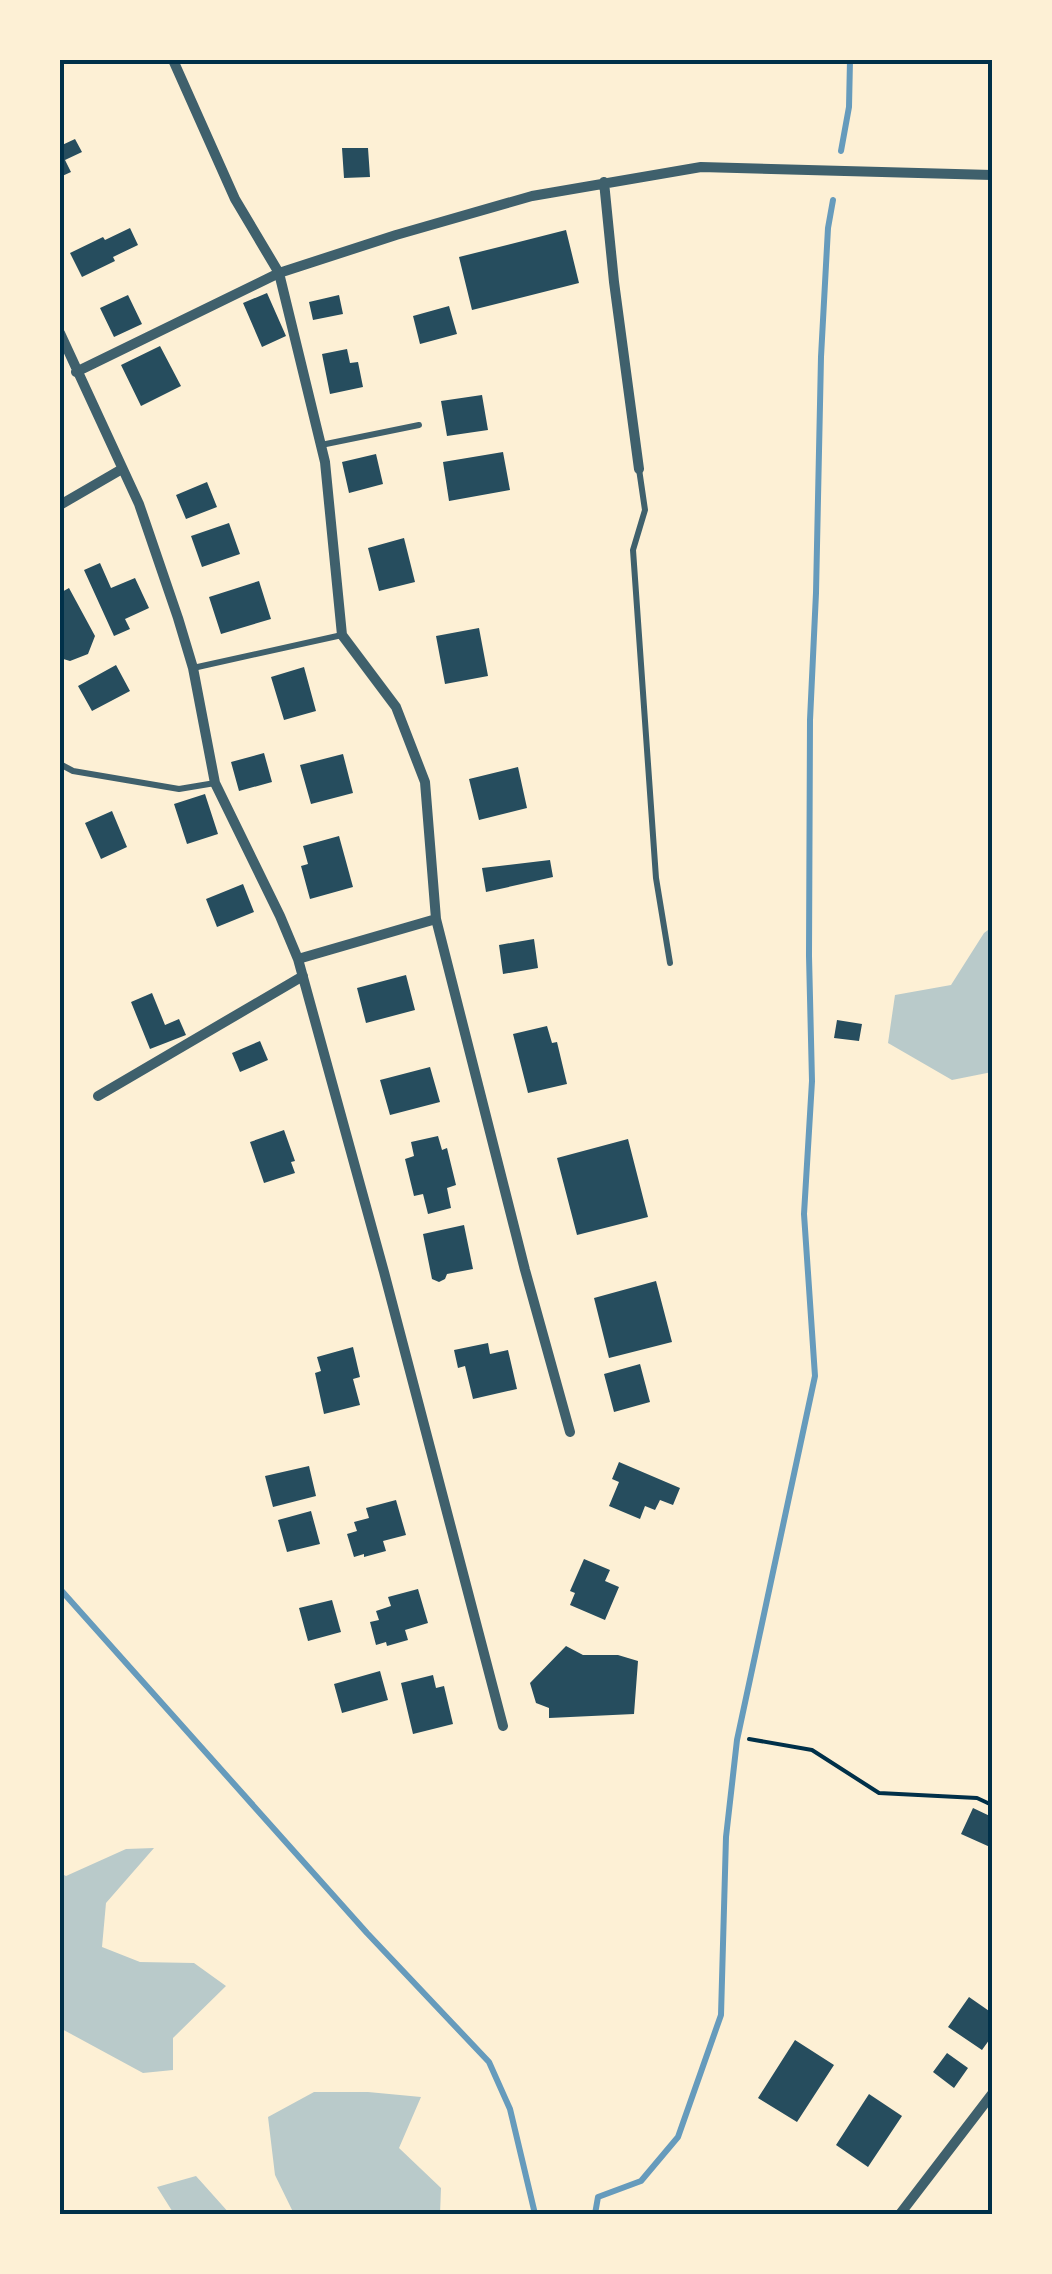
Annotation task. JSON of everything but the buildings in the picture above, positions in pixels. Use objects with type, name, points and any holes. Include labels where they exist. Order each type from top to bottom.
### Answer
[{"type":"street","points":[[172,60],[235,199],[279,273],[321,445],[342,635],[396,707],[425,782],[436,919],[524,1270],[570,1432]]},
{"type":"street","points":[[76,372],[279,273],[532,196],[701,167],[992,175]]},
{"type":"street","points":[[604,182],[639,469]]},
{"type":"street","points":[[60,333],[139,504],[193,668],[216,783],[298,959],[503,1726]]},
{"type":"street","points":[[60,504],[122,469]]},
{"type":"street","points":[[298,959],[436,919]]},
{"type":"street","points":[[98,1096],[302,976]]},
{"type":"street","points":[[900,2214],[992,2094]]},
{"type":"lane","points":[[321,445],[419,425]]},
{"type":"lane","points":[[639,469],[645,510],[633,550],[656,878],[670,963]]},
{"type":"lane","points":[[193,668],[342,635]]},
{"type":"lane","points":[[60,764],[73,771],[178,789],[216,783]]},
{"type":"lane","points":[[60,776],[73,771]]},
{"type":"path","points":[[749,1739],[812,1750],[879,1793],[977,1798],[992,1805]]},
{"type":"shaded area","points":[[992,927],[992,1072],[952,1080],[888,1043],[895,995],[951,985],[984,933]]},
{"type":"shaded area","points":[[154,1848],[106,1903],[102,1947],[140,1962],[194,1963],[226,1986],[173,2038],[173,2070],[143,2073],[60,2028],[60,1873],[66,1876],[126,1849]]},
{"type":"shaded area","points":[[314,2092],[421,2097],[399,2148],[441,2188],[440,2214],[294,2214],[275,2175],[268,2117]]},
{"type":"shaded area","points":[[196,2176],[230,2214],[174,2214],[157,2187]]},
{"type":"waterway","points":[[841,151],[849,107],[850,60]]},
{"type":"waterway","points":[[595,2214],[598,2197],[641,2181],[678,2137],[721,2015],[726,1837],[737,1740],[815,1376],[804,1214],[812,1081],[810,720],[821,357],[833,200]]},
{"type":"waterway","points":[[60,1589],[367,1933],[489,2062],[510,2109],[535,2214]]}]
